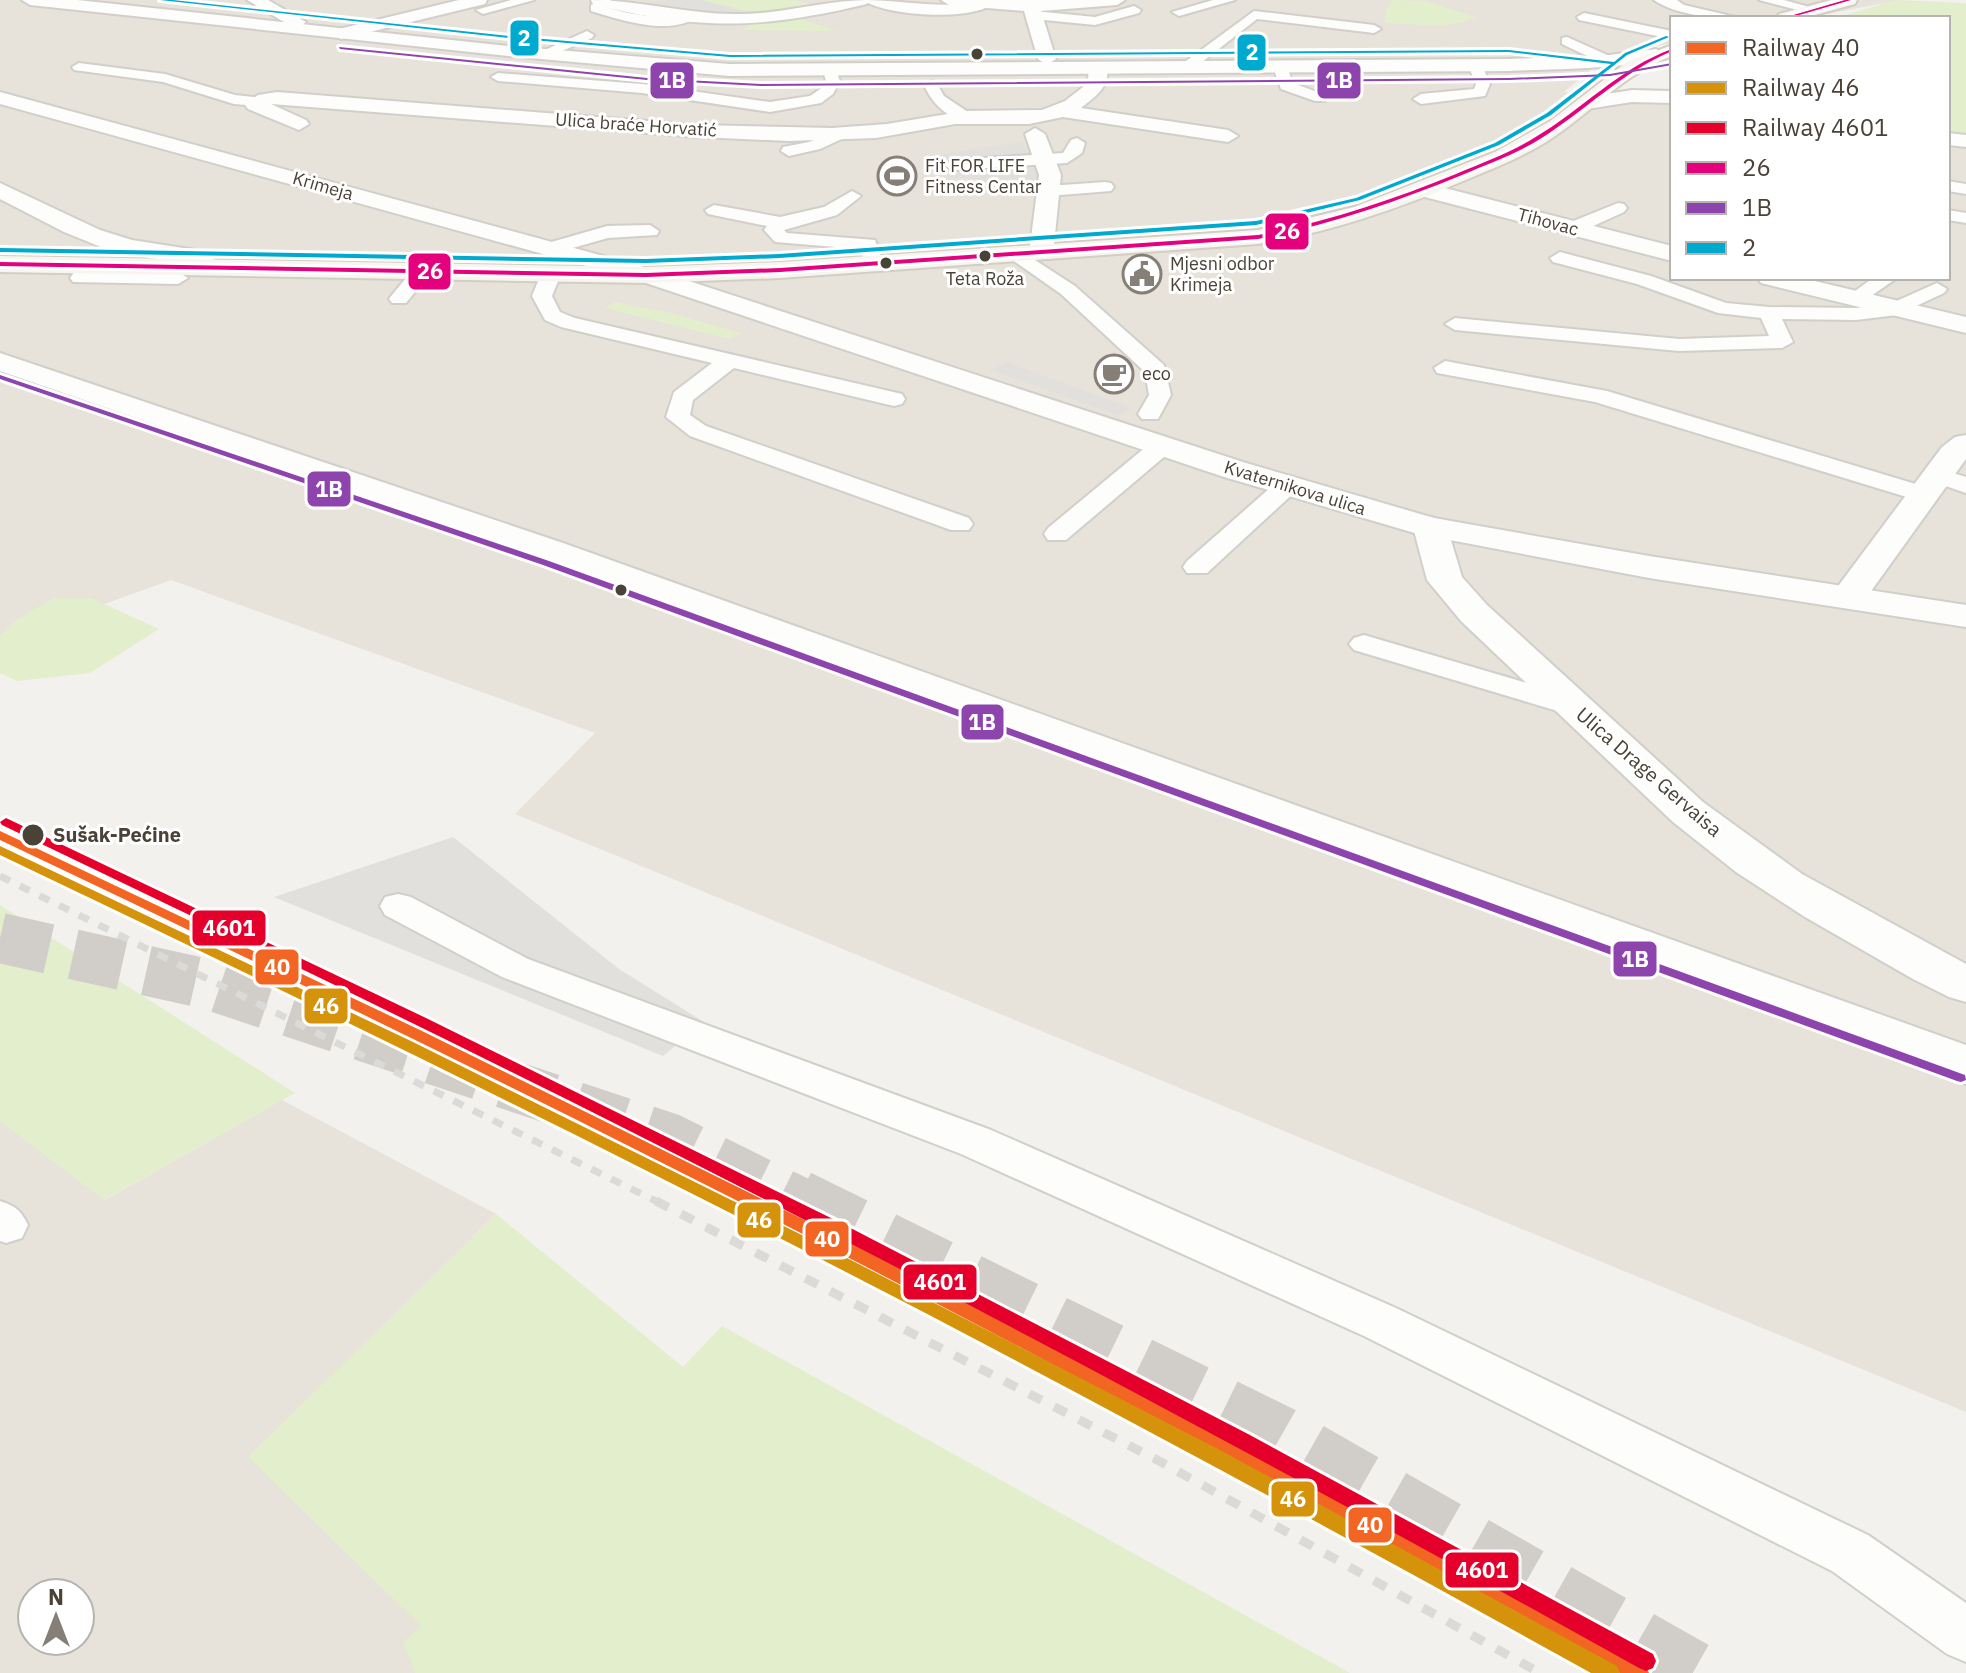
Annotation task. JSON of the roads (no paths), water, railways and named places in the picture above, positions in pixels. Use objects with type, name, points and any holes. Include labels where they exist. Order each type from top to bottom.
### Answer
[{"type":"main road","points":[[1792,16],[1845,1]]},
{"type":"main road","points":[[0,264],[207,265],[422,271],[550,261],[646,275],[1213,242],[1293,232],[1362,214],[1425,190],[1539,137],[1587,103],[1611,69],[1664,52]]},
{"type":"street","points":[[30,0],[698,68],[830,71],[1509,65],[1611,69],[1670,89]]},
{"type":"street","points":[[255,0],[297,22],[287,28]]},
{"type":"street","points":[[602,1],[697,16],[780,18],[861,0]]},
{"type":"street","points":[[949,0],[1033,11],[1117,0]]},
{"type":"street","points":[[341,34],[481,5]]},
{"type":"street","points":[[1033,11],[1047,59]]},
{"type":"street","name":"Ulica braće Horvatić","points":[[258,101],[277,98],[768,135],[840,134],[880,132],[965,117],[1055,115],[1091,90],[1098,81],[1098,68]]},
{"type":"street","points":[[1587,103],[1632,96],[1670,97]]},
{"type":"street","name":"Krimeja","points":[[0,98],[550,261]]},
{"type":"street","points":[[258,101],[255,105],[299,124]]},
{"type":"street","name":"Ulica braće Horvatić","points":[[1064,111],[1228,136]]},
{"type":"street","points":[[1030,254],[1050,175],[1035,134]]},
{"type":"street","points":[[2,181],[101,240],[125,248],[197,256],[207,265]]},
{"type":"street","name":"Tihovac","points":[[1425,190],[1670,253]]},
{"type":"street","name":"Kvaternikova ulica","points":[[646,275],[1162,446],[1430,527],[1606,559],[1966,616]]},
{"type":"street","points":[[1778,280],[1966,325]]},
{"type":"street","points":[[0,362],[551,550],[1966,1065]]},
{"type":"street","points":[[1848,597],[1942,485],[1953,454],[1966,444]]},
{"type":"street","name":"Ulica Drage Gervaisa","points":[[1430,527],[1445,580],[1474,613],[1689,813],[1776,876],[1905,954],[1966,985]]},
{"type":"lane","points":[[481,5],[528,0]]},
{"type":"lane","points":[[869,0],[916,11],[953,11],[985,5]]},
{"type":"lane","points":[[1179,12],[1229,0]]},
{"type":"lane","points":[[1660,0],[1678,4],[1671,6],[1723,16]]},
{"type":"lane","points":[[1765,0],[1813,10]]},
{"type":"lane","points":[[676,3],[709,12],[697,16]]},
{"type":"lane","points":[[1619,9],[1588,18],[1670,35]]},
{"type":"lane","points":[[1033,11],[1095,21],[1134,10]]},
{"type":"lane","points":[[1187,67],[1254,15],[1374,29]]},
{"type":"lane","points":[[543,54],[587,35]]},
{"type":"lane","points":[[1567,41],[1611,69]]},
{"type":"lane","points":[[1356,45],[1372,66]]},
{"type":"lane","points":[[1421,99],[1480,93],[1483,84],[1475,65]]},
{"type":"lane","points":[[79,67],[168,78],[234,99],[258,101]]},
{"type":"lane","points":[[1280,67],[1286,86],[1320,98]]},
{"type":"lane","points":[[498,77],[689,94],[729,104],[766,107],[800,104],[825,95],[833,81],[830,71]]},
{"type":"lane","points":[[931,85],[937,99],[965,117]]},
{"type":"lane","points":[[789,151],[814,146],[840,134]]},
{"type":"lane","points":[[952,165],[1067,158],[1074,153],[1077,143]]},
{"type":"lane","points":[[1048,191],[1105,187]]},
{"type":"lane","points":[[714,210],[780,223],[831,213],[841,208],[852,196]]},
{"type":"lane","points":[[1573,228],[1618,208]]},
{"type":"lane","points":[[780,223],[773,230],[782,238],[868,244],[874,264]]},
{"type":"lane","points":[[650,231],[607,232],[550,261],[542,296],[552,316],[568,323],[894,399]]},
{"type":"lane","points":[[1030,254],[1156,370],[1160,395],[1150,414]]},
{"type":"lane","points":[[1560,258],[1644,280],[1725,309],[1769,313],[1856,314],[1897,309],[1937,289]]},
{"type":"lane","points":[[90,264],[80,278],[178,278]]},
{"type":"lane","points":[[399,299],[422,271]]},
{"type":"lane","points":[[1854,299],[1884,280]]},
{"type":"lane","points":[[1455,324],[1679,345],[1782,342],[1769,313]]},
{"type":"lane","points":[[732,359],[682,397],[678,417],[698,431],[960,524]]},
{"type":"lane","points":[[1445,368],[1599,396],[1942,485]]},
{"type":"lane","points":[[1057,534],[1162,446]]},
{"type":"lane","points":[[1197,567],[1287,486]]},
{"type":"lane","points":[[1364,644],[1574,707]]},
{"type":"lane","points":[[398,906],[515,968],[976,1142],[1380,1322],[1850,1553],[1966,1635]]},
{"type":"tunnel","points":[[0,938],[207,984],[669,1138],[801,1203]]},
{"type":"tunnel","points":[[797,1201],[1279,1437],[1694,1673]]},
{"type":"railway","points":[[0,876],[657,1201]]},
{"type":"railway","points":[[657,1201],[1161,1462],[1540,1673]]},
{"type":"rail line","name":"4601","points":[[6,822],[421,1021],[834,1227],[1242,1440],[1646,1661]]},
{"type":"rail line","name":"40","points":[[0,835],[622,1135],[827,1239],[1235,1452],[1639,1673]]},
{"type":"rail line","name":"46","points":[[0,850],[408,1046],[812,1247],[1213,1456],[1610,1673]]},
{"type":"place","name":"Fit FOR LIFE Fitness Centar","points":[[897,176]]},
{"type":"place","name":"Teta Roža","points":[[985,256]]},
{"type":"place","name":"Mjesni odbor Krimeja","points":[[1142,274]]},
{"type":"place","name":"eco","points":[[1114,374]]},
{"type":"place","name":"Sušak-Pećine","points":[[33,835]]}]
